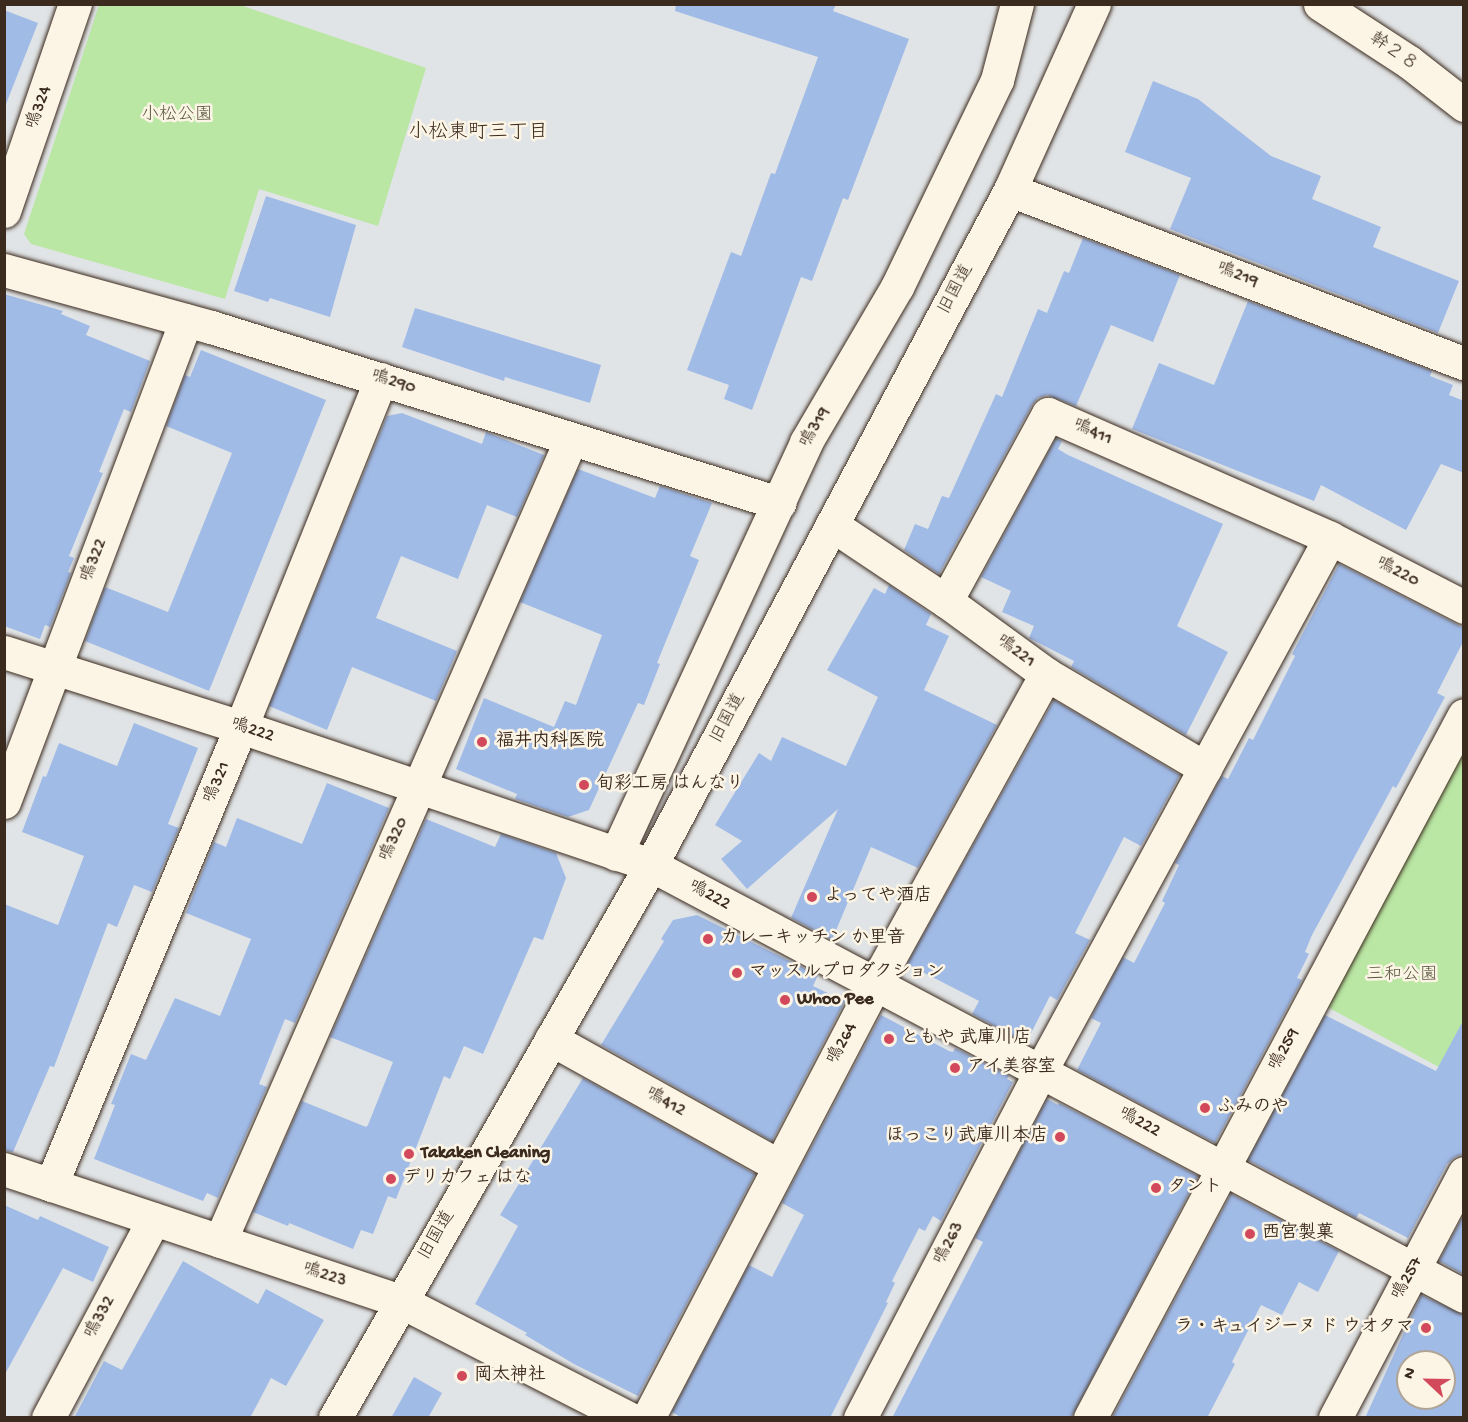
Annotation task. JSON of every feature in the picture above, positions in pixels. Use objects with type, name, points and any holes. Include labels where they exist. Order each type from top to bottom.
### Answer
[{"type":"street","name":"鳴324","points":[[4,211],[75,4]]},
{"type":"street","name":"鳴319","points":[[616,854],[806,442],[897,287],[998,80],[1017,4]]},
{"type":"street","name":"旧国道","points":[[335,1418],[651,866],[1010,190],[1094,4]]},
{"type":"street","name":"幹２８","points":[[1320,4],[1409,63],[1464,105]]},
{"type":"street","name":"鳴219","points":[[1010,190],[1464,363]]},
{"type":"street","name":"鳴290","points":[[4,270],[186,320],[779,503]]},
{"type":"street","name":"鳴322","points":[[4,802],[186,320]]},
{"type":"street","name":"鳴321","points":[[51,1185],[241,727],[381,380]]},
{"type":"street","name":"鳴411","points":[[946,601],[1048,414],[1330,538]]},
{"type":"street","name":"鳴320","points":[[220,1241],[571,439]]},
{"type":"street","name":"鳴221","points":[[832,525],[946,601],[1046,674],[1205,768]]},
{"type":"street","name":"鳴220","points":[[1330,538],[1464,607]]},
{"type":"street","name":"鳴263","points":[[860,1418],[1041,1070],[1330,538]]},
{"type":"street","name":"鳴222","points":[[4,652],[241,727],[651,866],[1041,1070],[1464,1296]]},
{"type":"street","name":"鳴264","points":[[648,1418],[875,984],[1046,674]]},
{"type":"street","name":"鳴259","points":[[1090,1418],[1464,715]]},
{"type":"street","name":"鳴412","points":[[550,1039],[779,1166]]},
{"type":"street","name":"鳴223","points":[[4,1169],[400,1301],[629,1418]]},
{"type":"street","name":"鳴257","points":[[1335,1418],[1464,1173]]},
{"type":"street","name":"鳴332","points":[[48,1418],[154,1219]]},
{"type":"green space","name":"小松公園","points":[[99,5],[240,5],[426,68],[378,226],[259,189],[225,299],[31,244],[24,234]]},
{"type":"green space","name":"三和公園","points":[[1453,746],[1463,751],[1463,1080],[1318,1002]]},
{"type":"building","points":[[676,4],[836,4],[833,11],[909,39],[848,200],[843,198],[812,281],[801,277],[752,410],[724,399],[729,385],[687,370],[731,252],[741,256],[771,173],[775,174],[818,57],[675,11]]},
{"type":"building","points":[[4,10],[38,23],[6,104],[4,104]]},
{"type":"building","points":[[1153,81],[1198,99],[1271,156],[1321,176],[1312,199],[1381,227],[1373,247],[1459,281],[1438,333],[1170,229],[1191,178],[1125,152]]},
{"type":"building","points":[[266,196],[356,225],[330,317],[270,298],[268,302],[234,291]]},
{"type":"building","points":[[1083,238],[1180,275],[1153,342],[1111,325],[1076,406],[1047,395],[1038,398],[939,574],[904,550],[915,524],[928,529],[942,496],[949,498],[996,394],[1002,397],[1038,309],[1047,313],[1064,271],[1069,273]]},
{"type":"building","points":[[4,294],[63,311],[61,314],[90,326],[86,335],[150,361],[131,412],[124,409],[99,472],[103,473],[69,556],[74,558],[68,572],[71,573],[50,627],[45,625],[40,639],[4,626]]},
{"type":"building","points":[[1248,301],[1432,371],[1430,376],[1453,385],[1449,395],[1464,401],[1464,473],[1441,464],[1406,530],[1321,485],[1314,501],[1132,429],[1159,363],[1214,385]]},
{"type":"building","points":[[415,308],[601,365],[590,403],[505,377],[504,381],[402,347]]},
{"type":"building","points":[[201,350],[326,400],[209,691],[85,641],[105,587],[168,612],[232,453],[166,426],[185,375],[190,377]]},
{"type":"building","points":[[402,413],[482,444],[486,432],[544,455],[517,517],[487,505],[458,579],[401,556],[376,618],[457,651],[436,701],[352,667],[327,730],[269,706],[387,416]]},
{"type":"building","points":[[1056,438],[1062,441],[1058,449],[1068,455],[1223,524],[1177,626],[1228,652],[1186,735],[1071,667],[1074,661],[1029,638],[1034,626],[1002,612],[1011,591],[981,577]]},
{"type":"building","points":[[578,469],[655,498],[660,486],[712,503],[690,556],[699,560],[657,663],[660,664],[644,705],[638,703],[589,810],[568,817],[515,799],[517,794],[456,769],[484,698],[554,727],[565,701],[576,705],[602,635],[520,602]]},
{"type":"building","points":[[1339,564],[1464,628],[1464,640],[1437,693],[1445,697],[1396,788],[1393,786],[1312,935],[1305,952],[1309,954],[1297,978],[1302,980],[1215,1143],[1077,1070],[1101,1023],[1091,1018],[1123,957],[1134,963],[1165,903],[1162,901],[1179,865],[1175,863],[1222,776],[1228,779],[1249,738],[1253,740],[1295,656],[1292,654]]},
{"type":"building","points":[[889,585],[931,614],[926,625],[949,636],[924,690],[997,725],[918,868],[871,847],[832,940],[791,918],[838,809],[747,889],[721,859],[742,841],[715,825],[759,753],[771,761],[782,737],[846,766],[878,697],[827,670],[874,588],[885,594]]},
{"type":"building","points":[[1054,700],[1180,775],[1141,846],[1124,837],[1075,933],[1090,940],[1057,1000],[1050,996],[1026,1043],[972,1014],[979,1001],[907,964]]},
{"type":"building","points":[[134,723],[198,748],[168,824],[179,828],[152,892],[134,885],[117,927],[108,923],[54,1067],[50,1066],[13,1152],[4,1151],[4,904],[58,925],[84,856],[22,832],[43,776],[46,777],[59,743],[117,766]]},
{"type":"building","points":[[327,783],[389,808],[295,1023],[285,1019],[259,1084],[267,1087],[218,1198],[207,1193],[203,1201],[94,1159],[115,1105],[111,1104],[131,1054],[146,1060],[175,998],[220,1016],[251,939],[186,913],[214,842],[226,847],[237,818],[302,844]]},
{"type":"building","points":[[426,819],[495,847],[501,834],[556,853],[566,878],[543,940],[534,937],[483,1054],[464,1046],[450,1079],[444,1076],[396,1199],[388,1196],[373,1234],[361,1230],[353,1249],[289,1223],[288,1226],[253,1212],[302,1101],[366,1127],[368,1125],[393,1062],[330,1037]]},
{"type":"building","points":[[697,915],[818,975],[813,986],[845,1001],[772,1141],[601,1045],[664,941],[661,939],[673,920]]},
{"type":"building","points":[[881,1015],[949,1051],[953,1052],[955,1048],[1009,1076],[1007,1079],[1013,1082],[941,1221],[933,1216],[925,1231],[919,1228],[892,1281],[895,1283],[886,1302],[888,1303],[830,1418],[682,1418],[672,1412],[749,1265],[772,1277],[804,1215],[782,1203]]},
{"type":"building","points":[[1325,1015],[1436,1071],[1464,1019],[1464,1154],[1455,1157],[1447,1164],[1408,1238],[1359,1213],[1356,1218],[1248,1160]]},
{"type":"building","points":[[583,1078],[755,1174],[638,1396],[574,1364],[525,1335],[527,1333],[475,1304],[518,1226],[500,1215]]},
{"type":"building","points":[[1047,1099],[1058,1105],[1059,1103],[1198,1176],[1071,1418],[892,1418],[983,1242],[975,1238]]},
{"type":"building","points":[[1231,1194],[1339,1251],[1318,1292],[1299,1282],[1282,1315],[1261,1305],[1232,1362],[1235,1364],[1207,1418],[1112,1418]]},
{"type":"building","points":[[4,1205],[38,1220],[40,1216],[109,1247],[93,1282],[63,1268],[4,1376]]},
{"type":"building","points":[[1464,1214],[1464,1275],[1439,1261]]},
{"type":"building","points":[[183,1261],[258,1304],[266,1289],[324,1320],[286,1386],[271,1378],[250,1418],[74,1418],[104,1361],[122,1370]]},
{"type":"building","points":[[1421,1295],[1464,1315],[1464,1418],[1365,1418]]},
{"type":"building","points":[[414,1377],[442,1393],[428,1418],[391,1418]]},
{"type":"place","name":"福井内科医院","points":[[482,742]]},
{"type":"place","name":"旬彩工房 はんなり","points":[[584,785]]},
{"type":"place","name":"よってや酒店","points":[[812,897]]},
{"type":"place","name":"カレーキッチン か里音","points":[[708,939]]},
{"type":"place","name":"マッスルプロダクション","points":[[737,973]]},
{"type":"place","name":"Whoo Pee","points":[[785,1000]]},
{"type":"place","name":"ともや 武庫川店","points":[[889,1039]]},
{"type":"place","name":"アイ美容室","points":[[955,1068]]},
{"type":"place","name":"ふみのや","points":[[1205,1108]]},
{"type":"place","name":"ほっこり武庫川本店","points":[[1060,1137]]},
{"type":"place","name":"Takaken Cleaning","points":[[409,1154]]},
{"type":"place","name":"デリカフェ はな","points":[[391,1179]]},
{"type":"place","name":"タント","points":[[1156,1188]]},
{"type":"place","name":"西宮製菓","points":[[1250,1234]]},
{"type":"place","name":"ラ・キュイジーヌ ド ウオタマ","points":[[1426,1328]]},
{"type":"place","name":"岡太神社","points":[[462,1376]]},
{"type":"district","name":"小松東町三丁目","points":[[478,133]]}]
